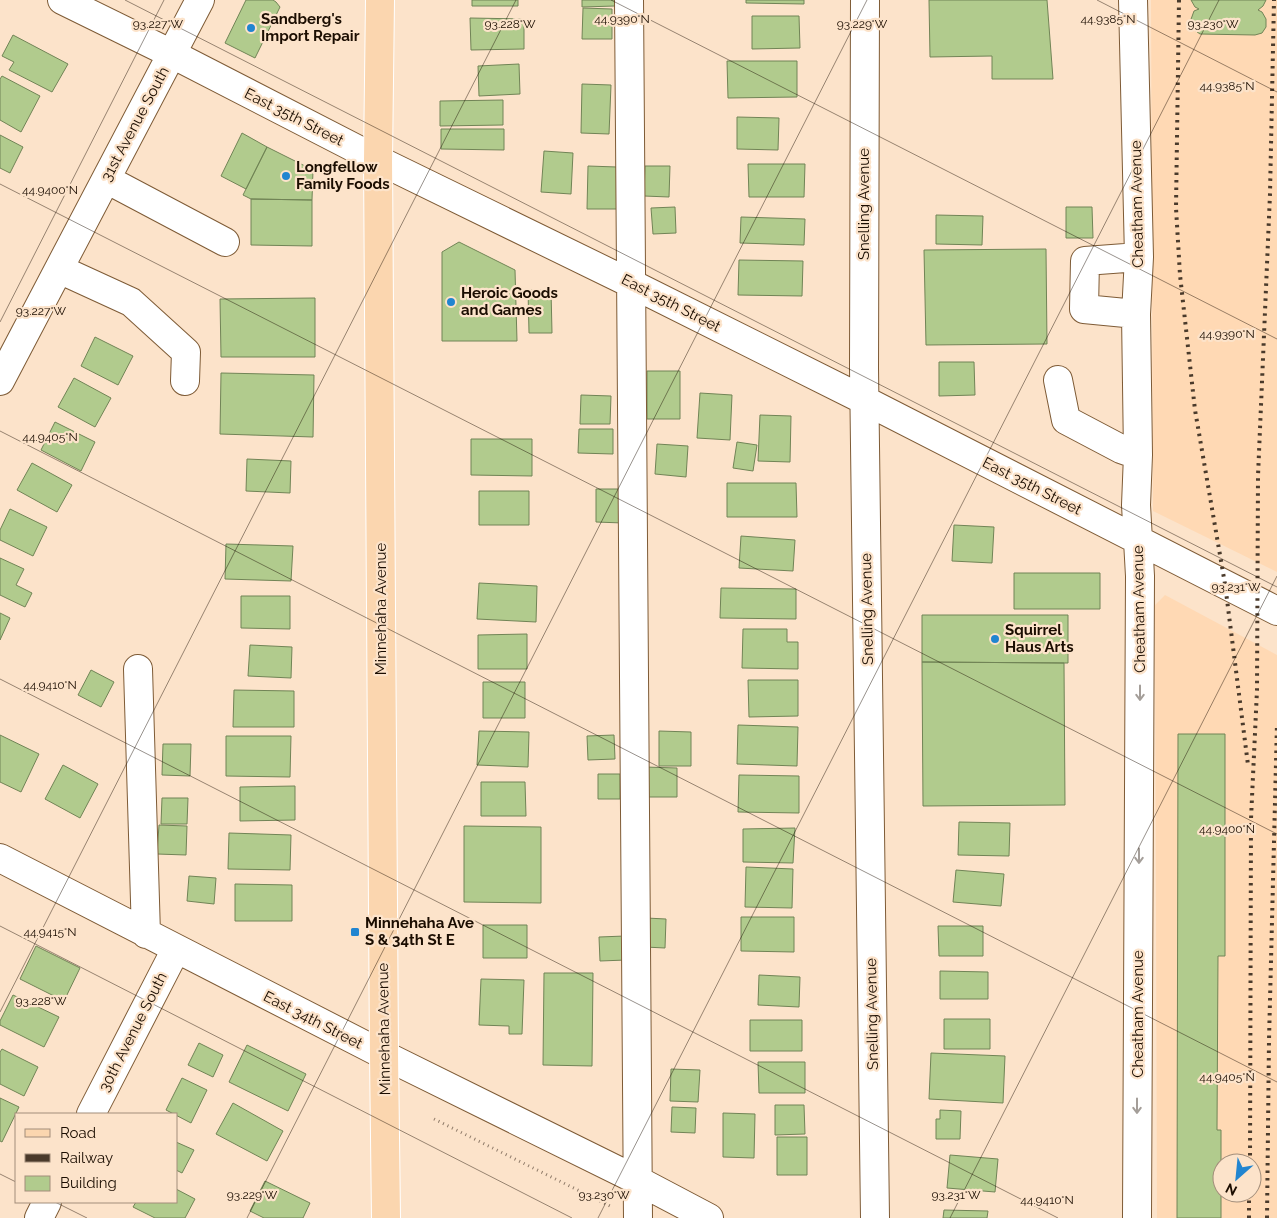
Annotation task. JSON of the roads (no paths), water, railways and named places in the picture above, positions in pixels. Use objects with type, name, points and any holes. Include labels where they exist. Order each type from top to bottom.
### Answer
[{"type":"main road","name":"Minnehaha Avenue","points":[[380,0],[378,160],[386,1218]]},
{"type":"street","name":"East 35th Street","points":[[62,0],[172,54],[378,160],[864,400],[1277,611]]},
{"type":"street","name":"31st Avenue South","points":[[0,382],[200,0]]},
{"type":"street","points":[[627,1214],[637,1180],[629,0]]},
{"type":"street","name":"Snelling Avenue","points":[[864,0],[864,400],[875,1218]]},
{"type":"street","name":"Cheatham Avenue","points":[[1133,0],[1139,257],[1136,314],[1138,455],[1136,505],[1140,596],[1137,1218]]},
{"type":"street","points":[[106,179],[225,242]]},
{"type":"street","points":[[1136,314],[1084,310],[1085,261],[1139,257]]},
{"type":"street","points":[[59,269],[131,302],[186,352],[185,381]]},
{"type":"street","points":[[1058,380],[1066,420],[1121,449],[1138,455]]},
{"type":"street","points":[[138,669],[146,934]]},
{"type":"street","name":"East 34th Street","points":[[0,858],[384,1056],[637,1180],[709,1218]]},
{"type":"street","name":"30th Avenue South","points":[[92,1113],[176,949]]},
{"type":"street","points":[[38,1218],[46,1203]]},
{"type":"railway","points":[[1179,0],[1176,208],[1180,275],[1195,410],[1225,584],[1248,765]]},
{"type":"railway","points":[[1250,1153],[1251,819],[1257,690],[1258,476],[1270,194],[1274,0]]},
{"type":"railway","points":[[1267,1218],[1269,1040],[1277,723]]},
{"type":"railway","points":[[1249,1203],[1249,1218]]},
{"type":"place","name":"Sandberg's Import Repair","points":[[251,28]]},
{"type":"place","name":"Longfellow Family Foods","points":[[286,176]]},
{"type":"place","name":"Heroic Goods and Games","points":[[451,302]]},
{"type":"place","name":"Squirrel Haus Arts","points":[[995,639]]},
{"type":"place","name":"Minnehaha Ave S & 34th St E","points":[[355,932]]}]
